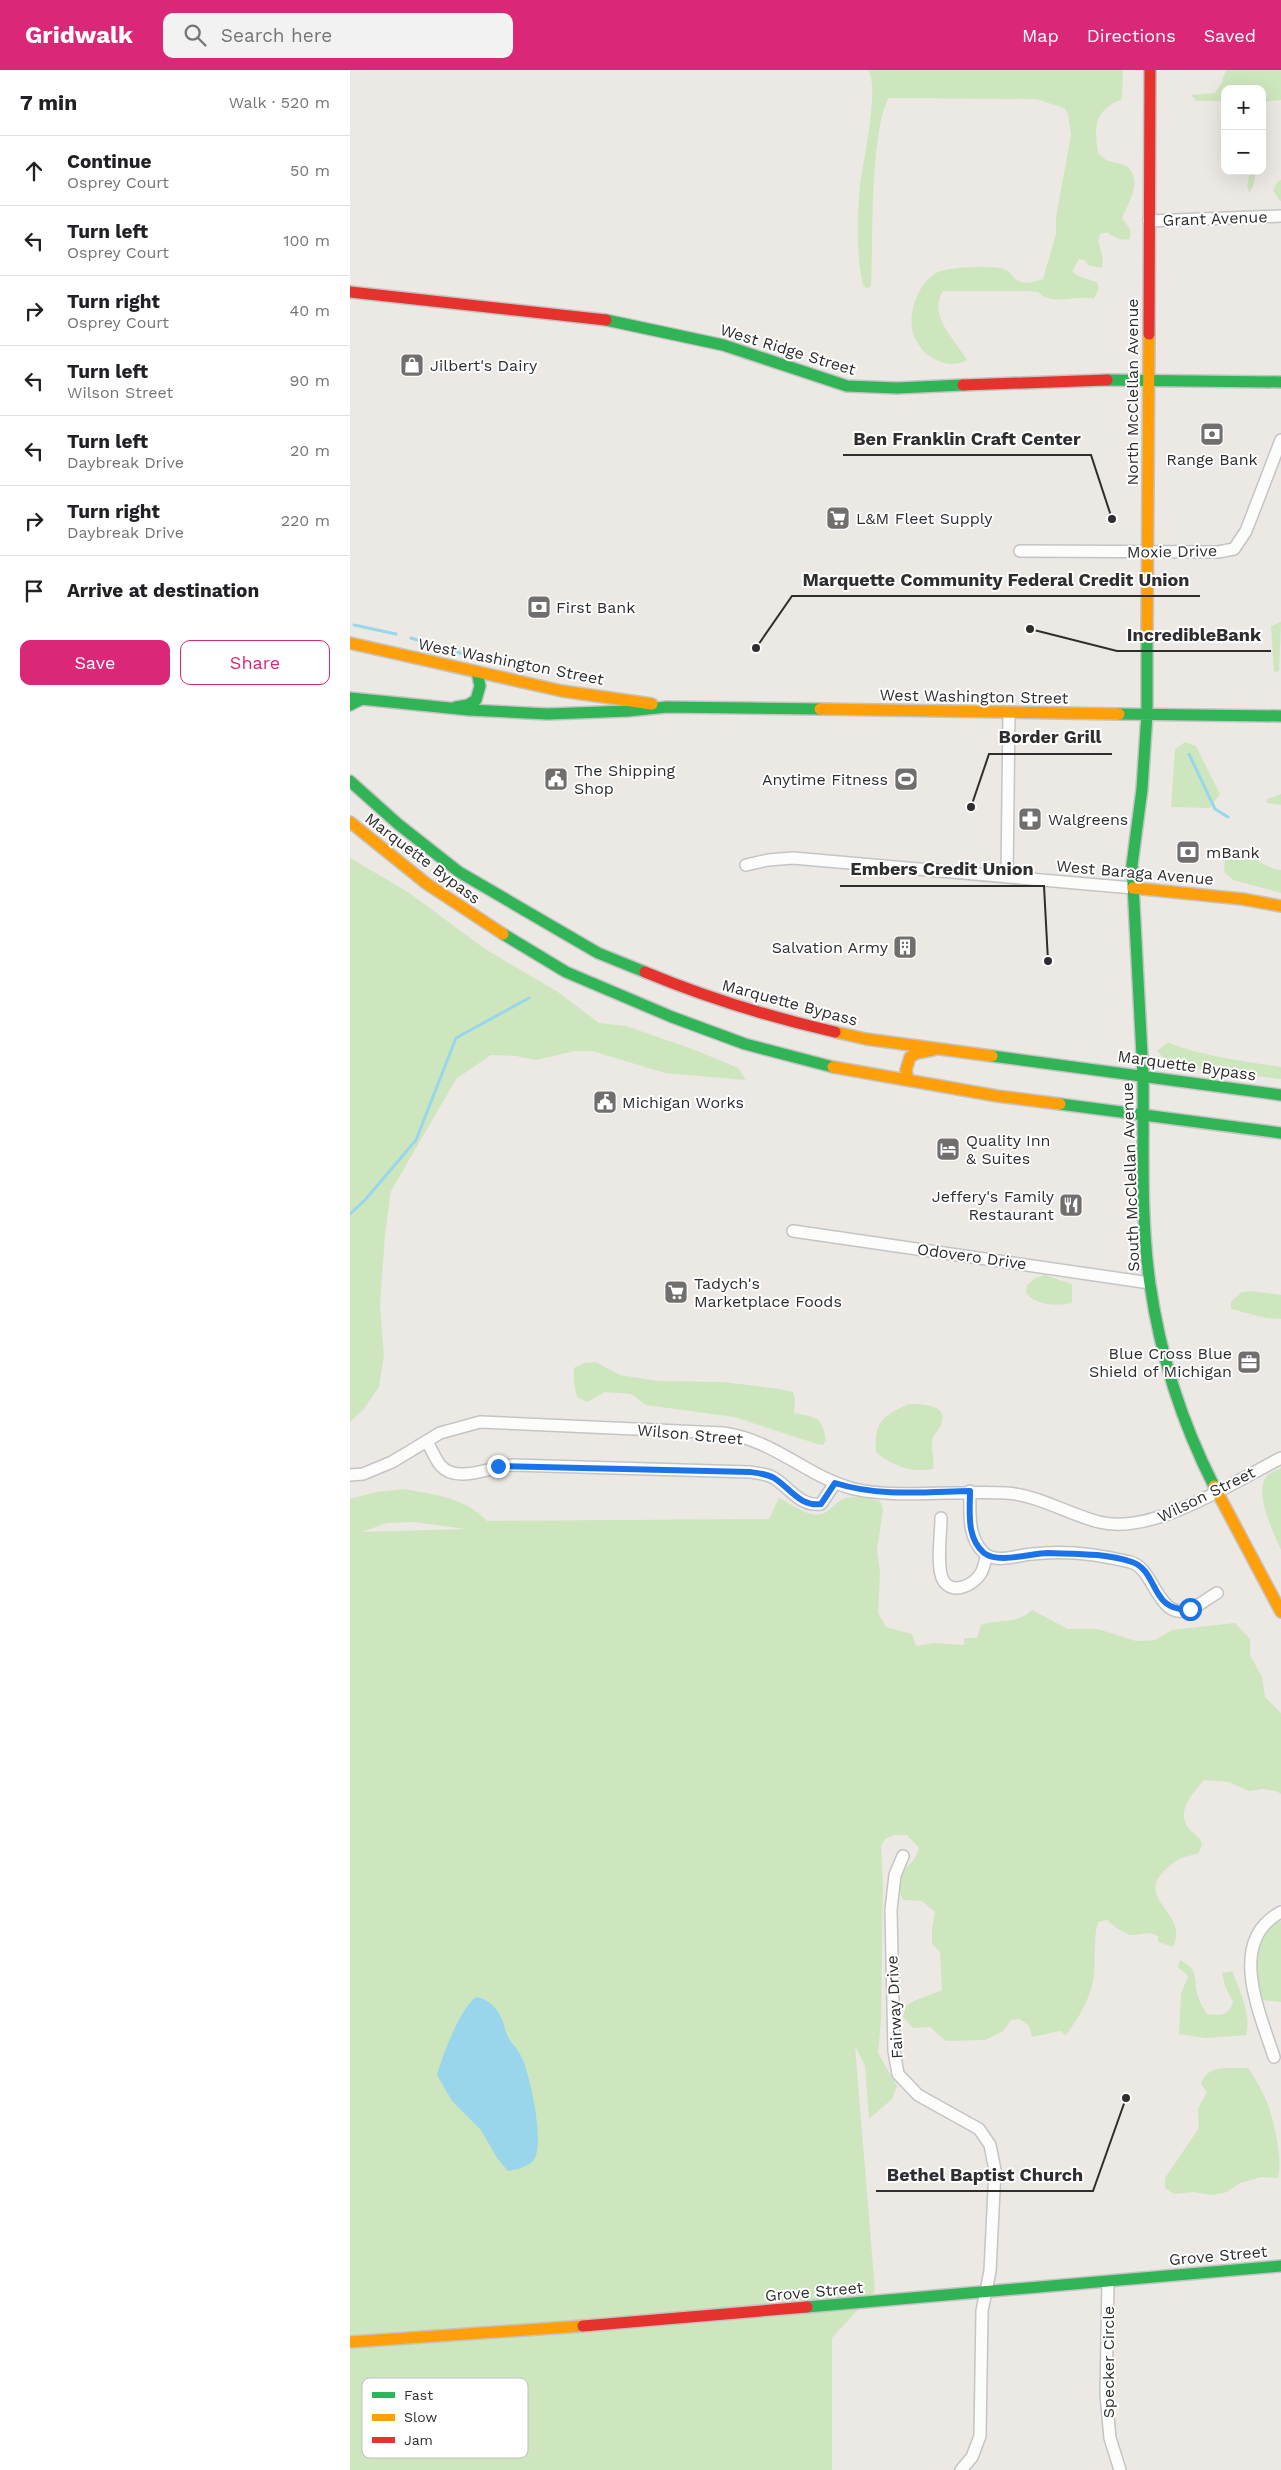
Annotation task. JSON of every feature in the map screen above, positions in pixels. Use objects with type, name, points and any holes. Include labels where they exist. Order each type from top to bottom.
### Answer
[{"type":"main road","name":"North McClellan Avenue","points":[[1147,714],[1150,70]]},
{"type":"main road","name":"West Ridge Street","points":[[350,292],[606,320],[680,334],[723,345],[847,386],[897,388],[1076,380],[1281,382]]},
{"type":"main road","name":"West Washington Street","points":[[350,643],[562,691],[667,707]]},
{"type":"main road","points":[[356,656],[400,654]]},
{"type":"main road","points":[[448,708],[468,704],[476,700],[480,686],[477,672]]},
{"type":"main road","name":"West Washington Street","points":[[353,700],[530,714],[603,714],[667,707],[1281,716]]},
{"type":"main road","name":"South McClellan Avenue","points":[[1147,714],[1142,789],[1132,865],[1143,1075],[1145,1214],[1150,1283],[1163,1346],[1179,1402],[1217,1490],[1281,1612]]},
{"type":"main road","name":"Marquette Bypass","points":[[351,781],[398,824],[459,872],[598,953],[695,993],[783,1020],[866,1040],[1143,1075],[1281,1095]]},
{"type":"main road","name":"Marquette Bypass","points":[[350,822],[427,884],[478,920],[566,972],[672,1017],[745,1044],[834,1067],[997,1096],[1281,1133]]},
{"type":"main road","name":"West Baraga Avenue","points":[[1133,888],[1242,899],[1281,906]]},
{"type":"main road","points":[[908,1080],[906,1070],[910,1058],[917,1053],[940,1049]]},
{"type":"main road","name":"Grove Street","points":[[350,2342],[553,2328],[1281,2266]]},
{"type":"street","name":"Grant Avenue","points":[[1149,221],[1281,216]]},
{"type":"street","name":"Moxie Drive","points":[[1020,551],[1218,552],[1234,549],[1246,531],[1281,440]]},
{"type":"street","points":[[1007,877],[1009,713]]},
{"type":"street","name":"West Baraga Avenue","points":[[746,865],[768,860],[793,858],[1133,888]]},
{"type":"street","name":"Odovero Drive","points":[[793,1231],[1150,1283]]},
{"type":"street","name":"Wilson Street","points":[[350,1476],[363,1474],[385,1466],[427,1441],[456,1427],[480,1422],[723,1433],[739,1435],[769,1446],[835,1483],[853,1489],[883,1493],[970,1491],[1009,1493],[1039,1498],[1075,1515],[1101,1523],[1127,1524],[1150,1521],[1183,1509],[1281,1458]]},
{"type":"street","points":[[427,1441],[440,1465],[453,1474],[462,1475],[498,1466],[514,1465],[750,1472],[774,1478],[804,1502],[811,1505],[821,1504],[835,1483]]},
{"type":"street","points":[[970,1491],[972,1534],[987,1555],[1012,1558],[1045,1553],[1094,1554],[1133,1562],[1142,1568],[1161,1599],[1169,1607],[1179,1610],[1190,1609],[1217,1593]]},
{"type":"street","points":[[941,1518],[940,1569],[943,1580],[948,1586],[958,1588],[975,1580],[982,1573],[987,1555]]},
{"type":"street","name":"Fairway Drive","points":[[903,1856],[895,1875],[891,1910],[894,2051],[898,2074],[918,2095],[979,2129],[990,2146],[996,2170],[990,2271],[986,2292]]},
{"type":"street","points":[[1274,2057],[1249,1966],[1258,1934],[1266,1923],[1281,1912]]},
{"type":"street","name":"Specker Circle","points":[[1108,2282],[1106,2394],[1110,2438],[1120,2470]]},
{"type":"street","points":[[961,2470],[972,2457],[980,2436],[982,2310],[986,2292]]},
{"type":"green space","points":[[868,70],[1123,70],[1122,99],[1101,114],[1096,127],[1096,135],[1098,153],[1106,160],[1127,166],[1134,178],[1133,192],[1122,218],[1130,229],[1130,239],[1116,238],[1108,233],[1101,233],[1098,240],[1103,259],[1102,268],[1088,265],[1084,260],[1079,259],[1072,271],[1078,276],[1097,282],[1099,288],[1094,299],[1051,299],[1038,292],[1026,291],[943,291],[939,300],[938,310],[941,319],[967,360],[949,364],[932,358],[925,352],[915,337],[911,321],[917,297],[931,276],[944,270],[992,267],[1006,270],[1020,282],[1027,283],[1043,279],[1056,234],[1056,217],[1071,135],[1068,114],[1064,108],[1036,99],[889,98],[882,117],[876,156],[873,193],[871,285],[868,289],[863,286],[859,261],[858,211],[872,108],[871,79]]},
{"type":"green space","points":[[1226,70],[1281,70],[1281,100],[1266,102],[1266,85],[1221,85],[1221,101],[1196,101],[1191,95],[1215,93],[1221,84]]},
{"type":"green space","points":[[1249,175],[1255,175],[1253,187],[1249,193],[1247,186]]},
{"type":"green space","points":[[1281,180],[1280,201],[1273,190],[1277,182]]},
{"type":"green space","points":[[1281,622],[1279,671],[1274,672],[1271,626]]},
{"type":"green space","points":[[1185,742],[1196,746],[1220,794],[1210,808],[1171,807],[1175,749]]},
{"type":"green space","points":[[1281,794],[1281,805],[1267,803],[1267,799]]},
{"type":"green space","points":[[1239,854],[1281,870],[1281,893],[1233,880],[1224,872],[1225,860]]},
{"type":"green space","points":[[350,858],[408,892],[485,949],[558,992],[599,1023],[626,1026],[695,1050],[738,1068],[746,1080],[665,1073],[592,1051],[575,1051],[536,1060],[516,1056],[491,1055],[456,1079],[391,1191],[385,1234],[380,1306],[384,1355],[379,1387],[363,1410],[350,1422]]},
{"type":"green space","points":[[1168,1042],[1192,1051],[1281,1067],[1281,1079],[1179,1067],[1166,1061],[1157,1051]]},
{"type":"green space","points":[[1045,1275],[1072,1284],[1072,1303],[1060,1305],[1041,1303],[1026,1293],[1027,1285],[1036,1278]]},
{"type":"green space","points":[[1250,1291],[1281,1295],[1281,1319],[1266,1318],[1231,1309],[1231,1302],[1240,1293]]},
{"type":"green space","points":[[596,1362],[620,1375],[657,1381],[724,1382],[793,1392],[795,1398],[794,1413],[812,1417],[819,1421],[826,1440],[823,1445],[817,1444],[734,1417],[646,1405],[631,1394],[605,1392],[587,1402],[577,1397],[574,1383],[574,1368],[584,1363]]},
{"type":"green space","points":[[909,1404],[927,1405],[938,1409],[942,1413],[941,1425],[934,1435],[932,1442],[933,1469],[917,1470],[896,1465],[876,1452],[877,1433],[882,1421],[893,1412]]},
{"type":"green space","points":[[1281,1468],[1281,1550],[1266,1513],[1262,1492],[1263,1483],[1267,1476]]},
{"type":"green space","points":[[404,1489],[449,1498],[469,1507],[487,1521],[769,1519],[779,1498],[803,1511],[816,1515],[828,1511],[837,1502],[845,1498],[866,1498],[880,1501],[883,1509],[877,1550],[880,1572],[878,1613],[886,1627],[912,1634],[916,1646],[934,1643],[964,1645],[964,1638],[977,1638],[981,1625],[1013,1620],[1032,1610],[1068,1629],[1098,1629],[1136,1641],[1155,1640],[1172,1630],[1235,1623],[1250,1639],[1250,1655],[1262,1677],[1265,1697],[1281,1713],[1281,1794],[1276,1791],[1263,1789],[1249,1791],[1228,1782],[1204,1780],[1184,1810],[1186,1824],[1199,1838],[1202,1845],[1198,1854],[1175,1861],[1157,1881],[1156,1890],[1159,1899],[1175,1925],[1176,1935],[1173,1947],[1158,1942],[1158,1936],[1154,1934],[1131,1935],[1121,1931],[1107,1920],[1098,1922],[1095,1969],[1090,1992],[1084,2007],[1066,2035],[1060,2031],[1032,2037],[1029,2026],[1020,2019],[1011,2020],[1003,2031],[985,2040],[946,2041],[930,2027],[913,2028],[903,2017],[906,2006],[942,1990],[940,1952],[932,1944],[935,1912],[922,1901],[903,1900],[899,1890],[898,1882],[900,1876],[916,1856],[919,1848],[907,1835],[895,1835],[885,1839],[881,1846],[883,1887],[881,2020],[878,2053],[897,2086],[892,2099],[869,2119],[865,2066],[855,2046],[875,2291],[832,2338],[832,2470],[350,2470],[350,1499],[376,1492]],"holes":[[[414,1522],[466,1529],[362,1532],[387,1523]]]},
{"type":"green space","points":[[1281,1921],[1281,2002],[1263,2000],[1256,1973],[1257,1952],[1267,1933]]},
{"type":"green space","points":[[1180,1960],[1193,1971],[1197,1995],[1207,2014],[1223,2014],[1231,2007],[1233,2002],[1225,1986],[1222,1973],[1232,1971],[1246,2011],[1246,2035],[1206,2038],[1179,2034],[1181,1994],[1188,1976],[1178,1967]]},
{"type":"green space","points":[[1220,2068],[1248,2068],[1264,2094],[1272,2119],[1279,2154],[1278,2178],[1262,2177],[1240,2183],[1227,2192],[1213,2195],[1193,2192],[1174,2194],[1165,2188],[1165,2178],[1199,2128],[1198,2109],[1207,2092],[1201,2084],[1204,2077]]},
{"type":"water","points":[[477,1997],[490,2003],[500,2015],[508,2037],[520,2053],[525,2065],[532,2093],[537,2126],[537,2153],[531,2163],[514,2170],[508,2171],[497,2158],[481,2130],[452,2101],[437,2075],[447,2045],[459,2020],[471,2001]]},
{"type":"waterway","points":[[354,625],[396,634]]},
{"type":"waterway","points":[[411,638],[464,654]]},
{"type":"waterway","points":[[1189,754],[1215,809],[1228,817]]},
{"type":"waterway","points":[[350,1214],[365,1200],[416,1140],[456,1038],[529,998]]},
{"type":"traffic: fast","points":[[606,320],[723,345],[847,386],[897,388],[963,385]]},
{"type":"traffic: fast","points":[[1107,380],[1281,382]]},
{"type":"traffic: fast","points":[[1143,1075],[1132,865],[1142,789],[1147,714],[1147,637]]},
{"type":"traffic: fast","points":[[456,707],[468,705],[476,700],[480,686],[477,672]]},
{"type":"traffic: fast","points":[[350,698],[469,710],[548,714],[628,711],[667,707],[820,709]]},
{"type":"traffic: fast","points":[[350,705],[360,700]]},
{"type":"traffic: fast","points":[[1119,714],[1281,716]]},
{"type":"traffic: fast","points":[[350,781],[398,824],[459,872],[598,953],[645,972]]},
{"type":"traffic: fast","points":[[503,934],[566,972],[672,1017],[745,1044],[833,1067]]},
{"type":"traffic: fast","points":[[992,1056],[1281,1095]]},
{"type":"traffic: fast","points":[[1143,1075],[1145,1232],[1154,1310],[1166,1362],[1182,1413],[1214,1486]]},
{"type":"traffic: fast","points":[[1060,1104],[1281,1133]]},
{"type":"traffic: fast","points":[[807,2307],[1281,2266]]},
{"type":"traffic: slow","points":[[1147,637],[1149,334]]},
{"type":"traffic: slow","points":[[350,643],[562,691],[652,704]]},
{"type":"traffic: slow","points":[[820,709],[1119,714]]},
{"type":"traffic: slow","points":[[350,822],[427,884],[503,934]]},
{"type":"traffic: slow","points":[[1133,888],[1242,899],[1281,906]]},
{"type":"traffic: slow","points":[[835,1032],[866,1039],[992,1056]]},
{"type":"traffic: slow","points":[[908,1080],[906,1070],[910,1057],[917,1053],[933,1050]]},
{"type":"traffic: slow","points":[[833,1067],[997,1096],[1060,1104]]},
{"type":"traffic: slow","points":[[1214,1486],[1281,1612]]},
{"type":"traffic: slow","points":[[350,2342],[583,2326]]},
{"type":"traffic: jam","points":[[1149,334],[1150,70]]},
{"type":"traffic: jam","points":[[350,292],[606,320]]},
{"type":"traffic: jam","points":[[963,385],[1107,380]]},
{"type":"traffic: jam","points":[[645,972],[739,1006],[835,1032]]},
{"type":"traffic: jam","points":[[583,2326],[807,2307]]},
{"type":"place","name":"Jilbert's Dairy","points":[[412,365]]},
{"type":"place","name":"Range Bank","points":[[1212,434]]},
{"type":"place","name":"L&M Fleet Supply","points":[[838,518]]},
{"type":"place","name":"Ben Franklin Craft Center","points":[[1112,519]]},
{"type":"place","name":"First Bank","points":[[539,607]]},
{"type":"place","name":"IncredibleBank","points":[[1030,629]]},
{"type":"place","name":"Marquette Community Federal Credit Union","points":[[756,648]]},
{"type":"place","name":"The Shipping Shop","points":[[556,779]]},
{"type":"place","name":"Anytime Fitness","points":[[906,779]]},
{"type":"place","name":"Border Grill","points":[[971,807]]},
{"type":"place","name":"Walgreens","points":[[1030,819]]},
{"type":"place","name":"mBank","points":[[1188,852]]},
{"type":"place","name":"Salvation Army","points":[[905,947]]},
{"type":"place","name":"Embers Credit Union","points":[[1048,961]]},
{"type":"place","name":"Michigan Works","points":[[605,1102]]},
{"type":"place","name":"Quality Inn & Suites","points":[[948,1149]]},
{"type":"place","name":"Jeffery's Family Restaurant","points":[[1071,1205]]},
{"type":"place","name":"Tadych's Marketplace Foods","points":[[676,1292]]},
{"type":"place","name":"Blue Cross Blue Shield of Michigan","points":[[1249,1362]]},
{"type":"place","name":"Bethel Baptist Church","points":[[1126,2098]]},
{"type":"route","points":[[498,1466],[750,1472],[774,1478],[804,1502],[811,1505],[821,1504],[835,1483],[853,1489],[883,1493],[970,1491],[972,1534],[984,1553],[994,1557],[1012,1558],[1045,1553],[1094,1554],[1133,1562],[1142,1568],[1161,1599],[1169,1607],[1179,1610],[1190,1609]]}]
